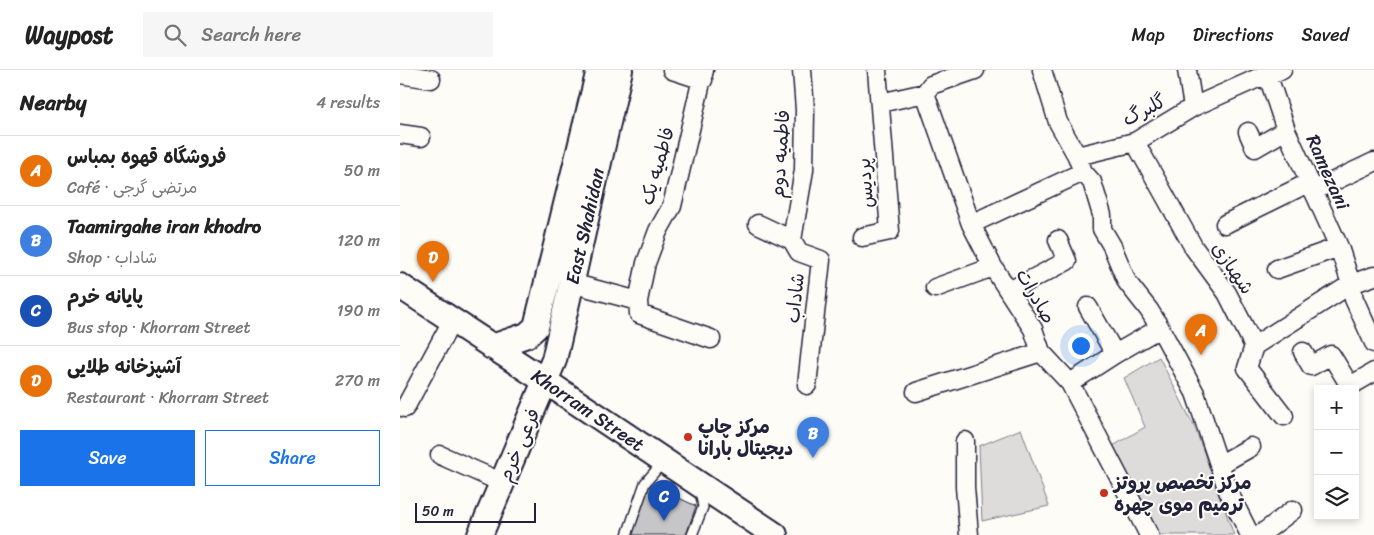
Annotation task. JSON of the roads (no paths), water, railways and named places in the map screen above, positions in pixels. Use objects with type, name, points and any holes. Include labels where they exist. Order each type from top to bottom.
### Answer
[{"type":"main road","name":"East Shahidan","points":[[520,365],[536,327],[599,70]]},
{"type":"main road","name":"East Shahidan","points":[[545,382],[560,340],[620,70]]},
{"type":"main road","name":"Khorram Street","points":[[400,286],[775,535]]},
{"type":"main road","points":[[536,327],[534,338],[541,347],[552,348],[560,340]]},
{"type":"main road","points":[[492,346],[527,335],[536,327]]},
{"type":"main road","name":"فرعی خرم","points":[[480,535],[545,382]]},
{"type":"street","points":[[672,70],[703,75]]},
{"type":"street","name":"فاطمیه دوم","points":[[792,240],[804,170],[805,110],[802,70]]},
{"type":"street","points":[[876,70],[880,103],[925,93],[931,85],[975,70]]},
{"type":"street","points":[[1042,70],[1058,122],[1077,156],[1083,172],[1092,182],[1102,215],[1102,229],[1112,246],[1127,282],[1149,310],[1195,393],[1228,492],[1250,535]]},
{"type":"street","points":[[1187,70],[1193,107]]},
{"type":"street","name":"گلبرگ","points":[[1077,156],[1135,142],[1193,107],[1272,71]]},
{"type":"street","name":"Ramezani","points":[[1272,71],[1286,130],[1339,247],[1354,299],[1374,343]]},
{"type":"street","points":[[400,74],[431,79]]},
{"type":"street","name":"فاطمیه یک","points":[[638,301],[646,262],[658,231],[672,206],[703,75]]},
{"type":"street","name":"صادرات","points":[[925,93],[970,224],[994,267],[1033,329],[1042,352],[1070,383],[1149,535]]},
{"type":"street","name":"پردیس","points":[[862,237],[890,231],[880,103]]},
{"type":"street","points":[[1248,132],[1255,148],[1286,130]]},
{"type":"street","points":[[400,134],[421,137]]},
{"type":"street","name":"شهبازی","points":[[1135,142],[1194,248],[1227,293],[1254,346]]},
{"type":"street","points":[[1225,224],[1374,162]]},
{"type":"street","points":[[970,224],[1083,172]]},
{"type":"street","name":"شاداب","points":[[758,224],[792,240],[799,252],[821,260],[807,385]]},
{"type":"street","points":[[1009,291],[1067,260],[1058,240]]},
{"type":"street","points":[[1277,269],[1339,247]]},
{"type":"street","points":[[935,288],[994,267]]},
{"type":"street","points":[[1284,416],[1247,368],[1254,346],[1351,284],[1374,276]]},
{"type":"street","points":[[572,283],[638,301],[640,314],[711,339]]},
{"type":"street","points":[[1088,307],[1115,354]]},
{"type":"street","points":[[405,408],[452,321]]},
{"type":"street","points":[[1070,383],[1160,328]]},
{"type":"street","points":[[916,392],[1042,352]]},
{"type":"street","points":[[1303,352],[1311,366],[1331,355],[1347,385]]},
{"type":"street","points":[[1351,385],[1374,372]]},
{"type":"street","points":[[965,442],[965,487],[970,535]]},
{"type":"street","points":[[1219,465],[1251,447]]},
{"type":"street","points":[[440,455],[503,484]]},
{"type":"street","points":[[1260,535],[1293,510]]},
{"type":"lane","points":[[626,535],[645,483],[664,461]]},
{"type":"lane","points":[[692,535],[703,506],[698,483]]},
{"type":"place","name":"آشپزخانه طلایی","points":[[433,282]]},
{"type":"place","name":"فروشگاه قهوه بمباس","points":[[1201,355]]},
{"type":"place","name":"مرکز چاپ دیجیتال بارانا","points":[[688,437]]},
{"type":"place","name":"Taamirgahe iran khodro","points":[[813,458]]},
{"type":"place","name":"مرکز تخصص پروتز ترمیم موی چهره","points":[[1104,493]]},
{"type":"place","name":"پایانه خرم","points":[[664,521]]}]
